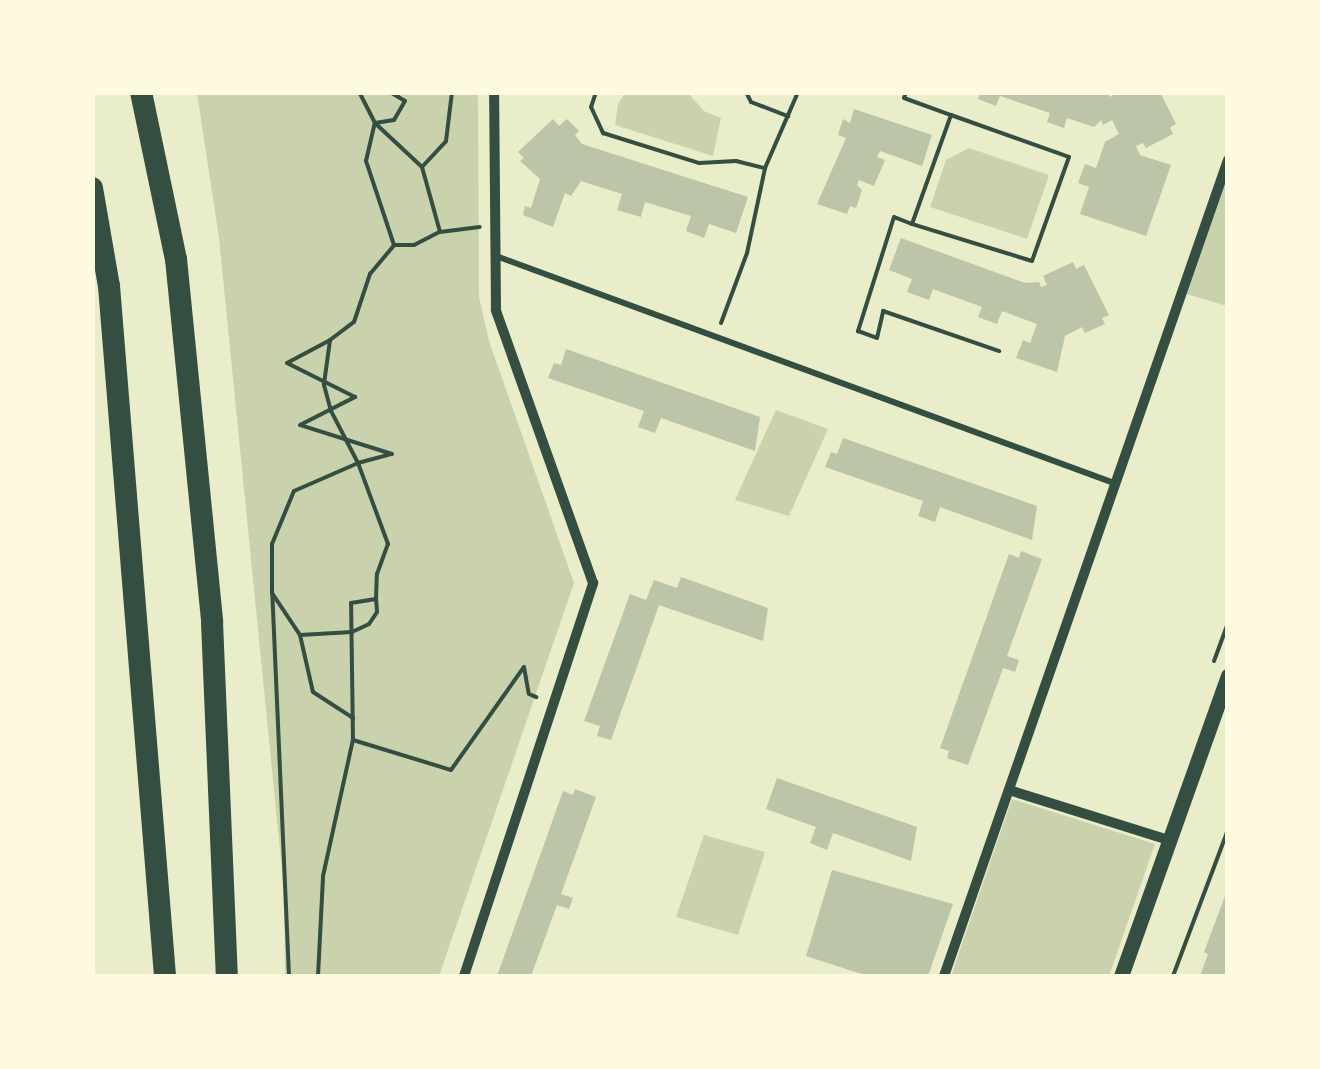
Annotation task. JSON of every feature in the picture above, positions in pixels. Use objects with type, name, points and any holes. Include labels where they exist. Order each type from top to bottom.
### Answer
[{"type":"highway","points":[[141,92],[176,259],[210,603],[227,976]]},
{"type":"highway","points":[[92,188],[109,286],[165,976]]},
{"type":"street","points":[[464,976],[593,583],[496,310],[494,92]]},
{"type":"street","points":[[944,976],[1228,160]]},
{"type":"street","points":[[1121,976],[1228,676]]},
{"type":"street","points":[[1009,790],[1169,840]]},
{"type":"lane","points":[[495,256],[1114,483]]},
{"type":"path","points":[[359,92],[375,122],[422,167],[440,232]]},
{"type":"path","points":[[375,122],[394,120],[404,101],[390,92]]},
{"type":"path","points":[[422,167],[446,141],[452,92]]},
{"type":"path","points":[[596,92],[591,107],[603,134],[699,162],[736,161],[764,168]]},
{"type":"path","points":[[746,92],[751,102],[788,116]]},
{"type":"path","points":[[716,337],[747,253],[764,168],[798,92]]},
{"type":"path","points":[[906,92],[904,98],[1069,156],[1032,262],[894,217],[858,331],[877,338],[883,311],[999,350]]},
{"type":"path","points":[[912,224],[951,115]]},
{"type":"path","points":[[375,122],[366,161],[394,245]]},
{"type":"path","points":[[394,245],[414,245],[440,232],[494,226]]},
{"type":"path","points":[[289,976],[272,544],[294,491],[358,462],[392,454],[300,425],[355,398],[286,363],[330,340],[354,322],[370,274],[394,245]]},
{"type":"path","points":[[300,635],[352,632],[369,624],[377,612],[377,574],[388,544],[358,462],[331,411],[324,384],[330,340]]},
{"type":"path","points":[[272,593],[300,635],[313,692],[353,718]]},
{"type":"path","points":[[318,976],[323,876],[353,740],[351,603],[376,598]]},
{"type":"path","points":[[353,740],[450,770],[524,667],[530,694],[555,702]]},
{"type":"path","points":[[1173,976],[1228,830]]},
{"type":"green space","points":[[197,93],[478,93],[479,297],[489,341],[574,583],[439,976],[285,976],[284,890],[219,238]]},
{"type":"green space","points":[[625,93],[688,93],[704,111],[721,118],[713,156],[615,125],[618,104]]},
{"type":"green space","points":[[969,148],[1049,175],[1027,239],[930,207],[946,160]]},
{"type":"green space","points":[[1227,160],[1227,306],[1180,292]]},
{"type":"green space","points":[[776,410],[828,429],[789,516],[735,500]]},
{"type":"green space","points":[[1012,799],[1155,844],[1109,976],[951,976]]},
{"type":"green space","points":[[704,835],[765,852],[738,935],[676,917]]},
{"type":"building","points":[[980,92],[1108,92],[1110,97],[1119,92],[1160,92],[1176,124],[1170,127],[1173,134],[1146,148],[1143,143],[1136,146],[1140,155],[1171,165],[1146,236],[1080,214],[1089,187],[1078,183],[1085,164],[1096,168],[1105,142],[1119,134],[1112,120],[1103,125],[1101,120],[1094,127],[1067,118],[1064,128],[1047,122],[1050,113],[1000,96],[996,106],[978,99]]},
{"type":"building","points":[[854,109],[932,135],[922,166],[880,151],[877,157],[885,160],[874,186],[859,180],[857,185],[862,190],[856,208],[850,206],[847,214],[817,204],[846,138],[838,135],[843,119],[850,123]]},
{"type":"building","points":[[553,119],[559,126],[567,119],[579,131],[575,135],[582,144],[748,197],[736,233],[709,224],[704,238],[686,231],[691,216],[645,202],[641,217],[617,210],[622,194],[581,181],[571,196],[565,193],[553,227],[523,215],[525,206],[531,208],[540,179],[520,161],[524,158],[518,152]]},
{"type":"building","points":[[901,238],[1025,283],[1039,282],[1041,287],[1047,285],[1043,276],[1073,262],[1076,269],[1084,265],[1109,315],[1102,318],[1105,324],[1085,333],[1082,327],[1065,336],[1057,372],[1016,358],[1023,340],[1030,343],[1037,324],[1002,311],[997,324],[978,317],[982,307],[933,289],[929,300],[907,292],[912,279],[889,270]]},
{"type":"building","points":[[566,349],[760,417],[755,451],[661,418],[655,433],[638,427],[644,411],[548,378],[554,363],[561,365]]},
{"type":"building","points":[[843,438],[1037,506],[1032,540],[940,507],[935,522],[918,516],[923,501],[825,467],[831,452],[837,454]]},
{"type":"building","points":[[1021,551],[1042,559],[1007,656],[1019,660],[1015,672],[1003,668],[968,765],[947,758],[949,751],[940,748],[1009,554],[1019,558]]},
{"type":"building","points":[[681,577],[768,608],[763,641],[659,605],[611,740],[597,736],[600,726],[584,721],[630,594],[646,600],[654,580],[677,588]]},
{"type":"building","points":[[777,778],[917,827],[911,861],[833,833],[827,850],[810,843],[816,827],[766,809]]},
{"type":"building","points":[[575,789],[596,797],[561,894],[573,898],[569,909],[557,905],[531,976],[497,976],[563,791],[573,795]]},
{"type":"building","points":[[832,870],[953,904],[928,976],[868,976],[806,956]]},
{"type":"building","points":[[1228,888],[1228,976],[1200,976],[1208,954],[1204,952]]}]
